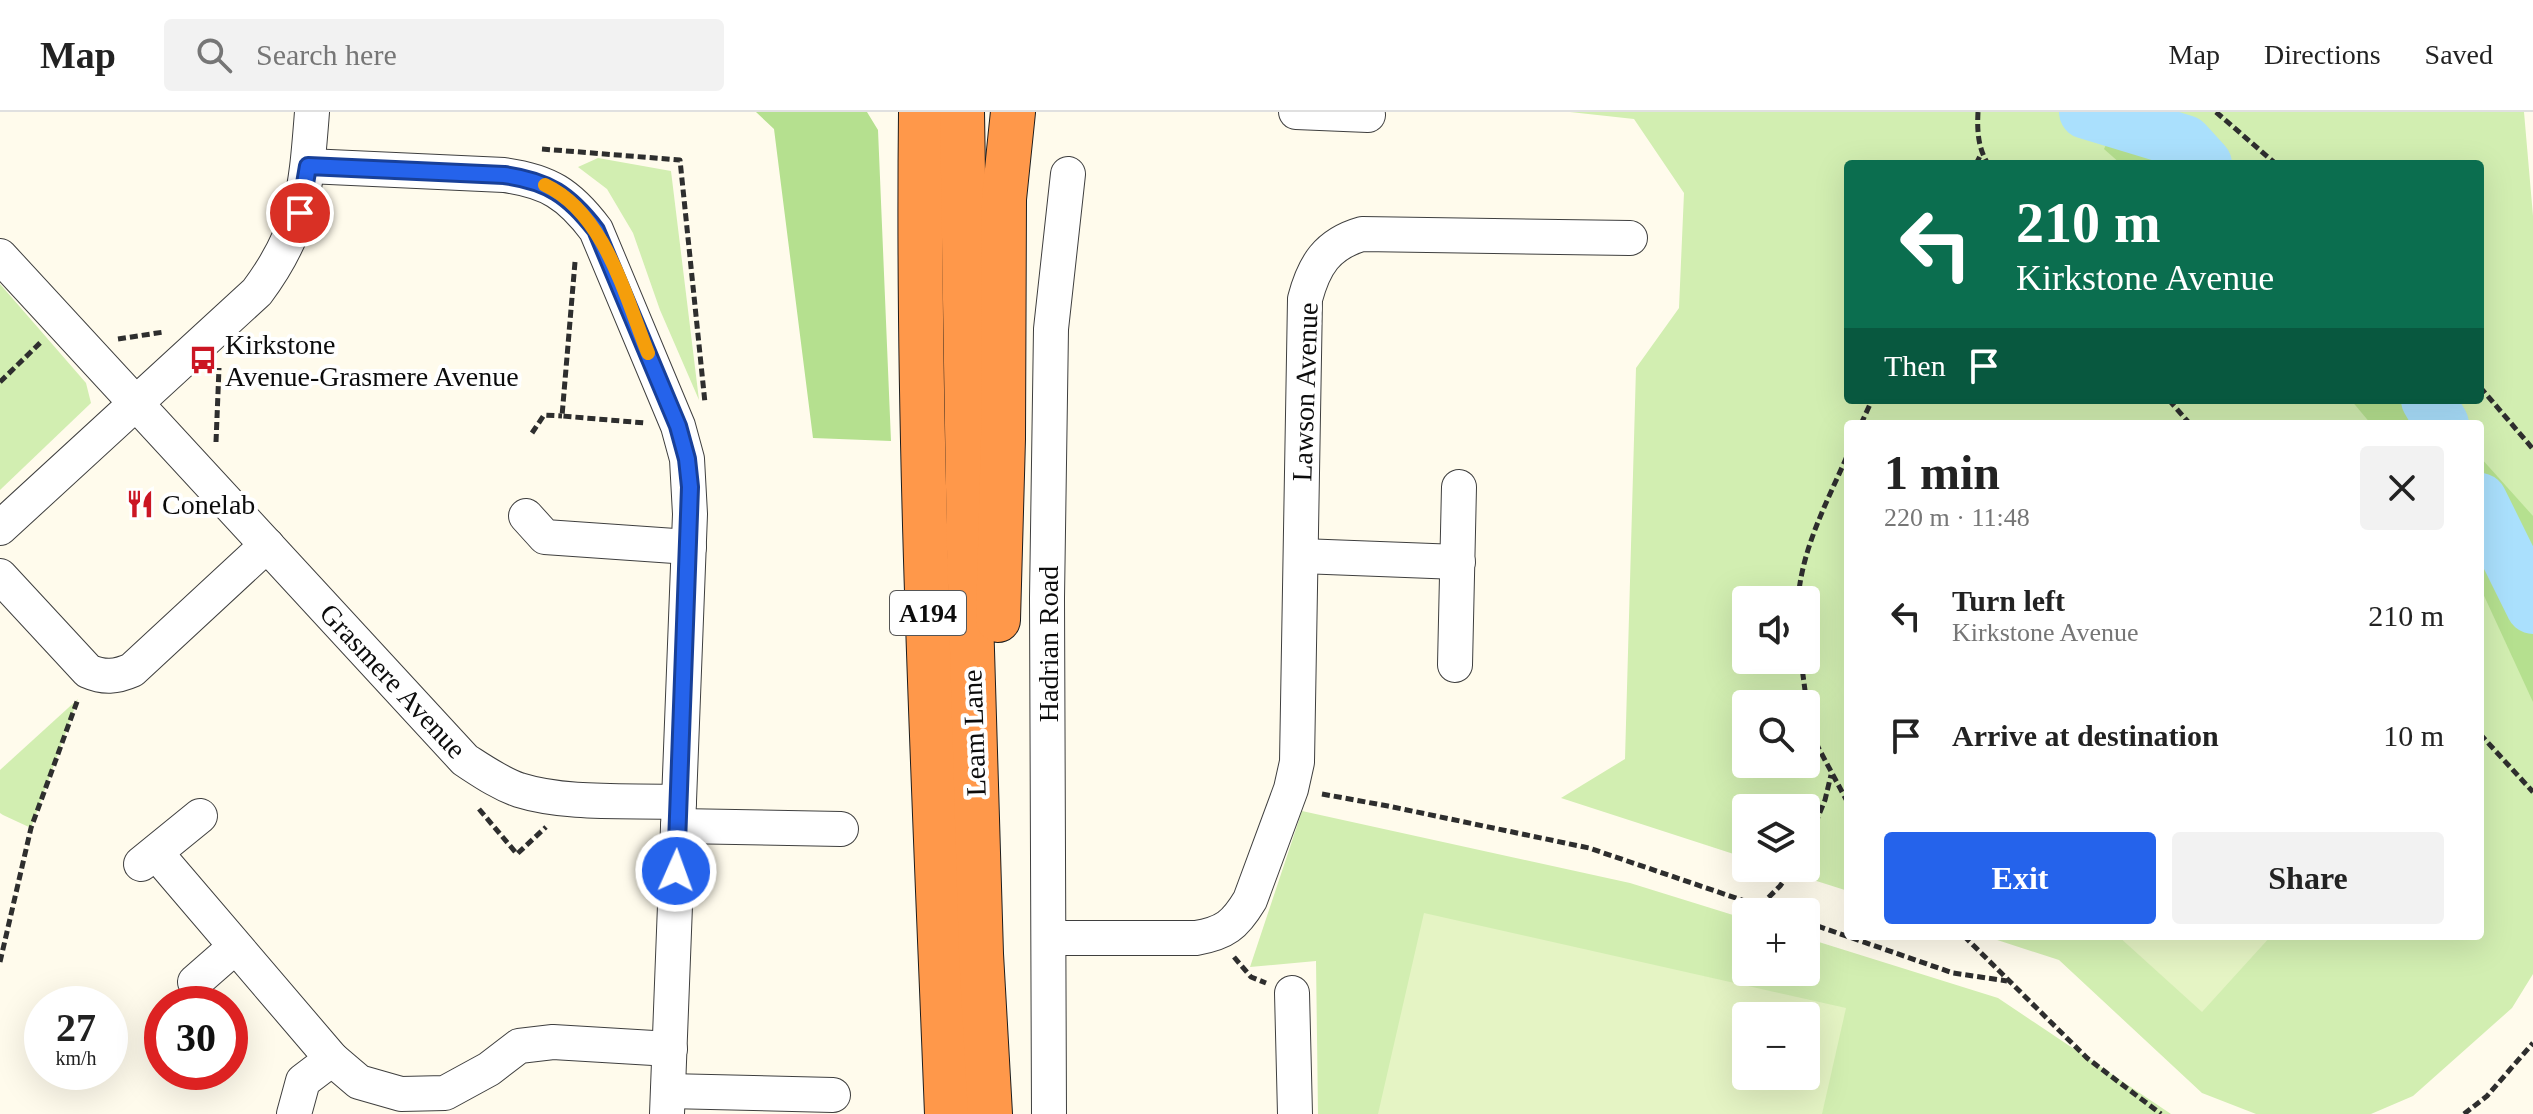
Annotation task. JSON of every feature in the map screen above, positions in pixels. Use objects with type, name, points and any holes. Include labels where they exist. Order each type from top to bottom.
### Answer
[{"type":"highway","name":"A194","points":[[901,112],[920,201]]},
{"type":"highway","name":"Leam Lane","points":[[921,112],[925,554],[947,1114]]},
{"type":"highway","name":"Leam Lane","points":[[962,112],[968,534],[981,954],[990,1114]]},
{"type":"highway","points":[[981,954],[999,602],[1004,199],[1013,112]]},
{"type":"street","points":[[0,528],[257,292],[289,243],[300,213],[312,112]]},
{"type":"street","points":[[1296,112],[1368,115]]},
{"type":"street","points":[[308,166],[533,179],[558,191],[579,208],[596,230],[678,426],[687,459],[690,487],[668,1102],[833,1095]]},
{"type":"street","name":"Hadrian Road","points":[[1049,1114],[1047,598],[1051,329],[1068,174]]},
{"type":"street","name":"Lawson Avenue","points":[[1215,935],[1235,922],[1250,900],[1291,789],[1297,762],[1305,299],[1311,279],[1331,248],[1347,238],[1362,234],[1630,238]]},
{"type":"street","name":"Grasmere Avenue","points":[[0,256],[465,760],[517,789],[545,796],[678,814],[841,829]]},
{"type":"street","points":[[1455,665],[1459,487]]},
{"type":"street","points":[[526,516],[545,537],[689,547]]},
{"type":"street","points":[[0,576],[88,671],[100,676],[118,676],[132,670],[267,545]]},
{"type":"street","points":[[1301,556],[1458,562]]},
{"type":"street","points":[[200,816],[148,859],[235,947],[332,1059],[359,1082],[401,1094],[445,1093],[489,1069],[519,1046],[553,1042],[670,1049]]},
{"type":"street","points":[[1049,938],[1196,938],[1215,935]]},
{"type":"street","points":[[195,982],[235,947]]},
{"type":"street","points":[[1292,993],[1295,1114]]},
{"type":"street","points":[[294,1114],[303,1081],[332,1059]]},
{"type":"path","points":[[1978,112],[1977,129],[1981,153],[1985,160]]},
{"type":"path","points":[[2216,112],[2271,160]]},
{"type":"path","points":[[504,175],[532,148],[680,160],[705,404]]},
{"type":"path","points":[[1978,160],[1981,153]]},
{"type":"path","points":[[562,416],[579,208]]},
{"type":"path","points":[[0,382],[72,333],[222,325],[213,487]]},
{"type":"path","points":[[2484,392],[2533,449]]},
{"type":"path","points":[[2172,404],[2186,420]]},
{"type":"path","points":[[532,433],[544,415],[678,426]]},
{"type":"path","points":[[1799,586],[1807,548],[1844,463]]},
{"type":"path","points":[[0,962],[31,828],[88,671]]},
{"type":"path","points":[[1803,674],[1808,713],[1818,747],[1844,796]]},
{"type":"path","points":[[2484,738],[2533,792]]},
{"type":"path","points":[[1820,812],[1831,774]]},
{"type":"path","points":[[1291,789],[1589,848],[1736,898]]},
{"type":"path","points":[[1768,898],[1783,882]]},
{"type":"path","points":[[1820,927],[1844,935]]},
{"type":"path","points":[[1215,935],[1251,977],[1292,993]]},
{"type":"path","points":[[1858,940],[1953,973],[2008,981]]},
{"type":"path","points":[[1968,940],[2087,1058],[2161,1114]]},
{"type":"path","points":[[2464,1114],[2487,1096],[2533,1043]]},
{"type":"green space","points":[[756,112],[867,112],[878,130],[891,441],[813,438],[774,129]]},
{"type":"green space","points":[[1570,112],[2524,112],[2533,216],[2533,974],[2512,1008],[2413,1096],[2371,1114],[2256,1114],[2202,1093],[2059,960],[1997,940],[2484,940],[2484,420],[1844,420],[1844,890],[1820,882],[1820,794],[1732,794],[1732,853],[1561,798],[1625,759],[1636,368],[1679,308],[1684,193],[1634,119]]},
{"type":"green space","points":[[2117,122],[2185,142],[2201,160],[2116,160],[2104,149]]},
{"type":"green space","points":[[598,158],[671,171],[699,400],[660,310],[633,233],[607,189],[578,167]]},
{"type":"green space","points":[[0,284],[86,383],[91,403],[0,490]]},
{"type":"green space","points":[[2354,404],[2432,404],[2446,420],[2368,420]]},
{"type":"green space","points":[[2484,461],[2533,516],[2533,702],[2484,596]]},
{"type":"green space","points":[[78,699],[31,828],[3,815],[0,813],[0,770]]},
{"type":"green space","points":[[1302,811],[1630,883],[1732,915],[1732,986],[1820,986],[1820,942],[1998,998],[2171,1114],[1318,1114],[1316,961],[1250,967]]},
{"type":"green space","points":[[1424,913],[1732,982],[1732,986],[1748,986],[1819,1002],[1732,1002],[1732,1090],[1820,1090],[1820,1002],[1846,1008],[1822,1114],[1378,1114]]},
{"type":"green space","points":[[2122,940],[2267,940],[2202,1012]]},
{"type":"waterway","points":[[2086,112],[2185,142],[2201,160]]},
{"type":"waterway","points":[[2430,404],[2440,420]]},
{"type":"waterway","points":[[2484,508],[2533,607]]},
{"type":"slow traffic","points":[[545,185],[579,208],[596,230],[648,353]]},
{"type":"place","name":"Kirkstone Avenue-Grasmere Avenue","points":[[203,360]]},
{"type":"place","name":"Conelab","points":[[140,504]]},
{"type":"route","points":[[300,213],[308,166],[504,175],[533,179],[558,191],[579,208],[596,230],[678,426],[687,459],[690,514],[676,871]]}]
